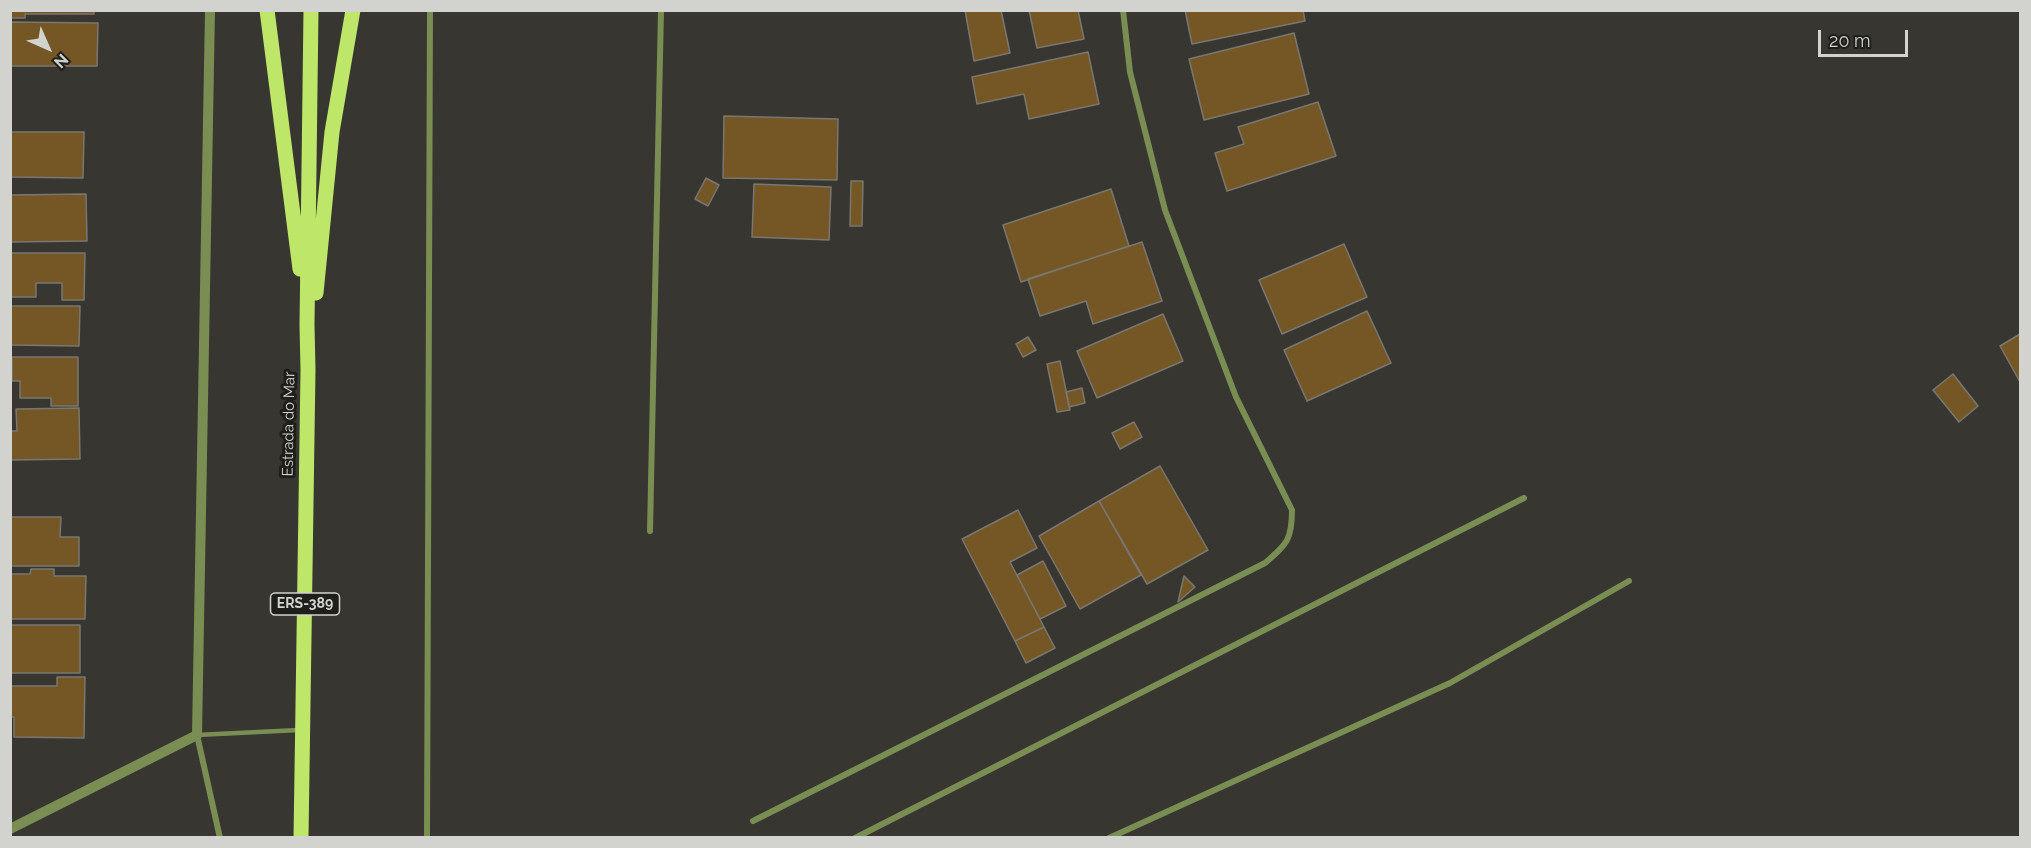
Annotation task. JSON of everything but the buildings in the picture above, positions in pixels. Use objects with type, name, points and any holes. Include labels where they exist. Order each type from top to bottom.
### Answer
[{"type":"main road","points":[[267,10],[307,325]]},
{"type":"main road","name":"Estrada do Mar","points":[[301,837],[308,370],[310,10]]},
{"type":"main road","points":[[308,370],[332,132],[353,10]]},
{"type":"street","points":[[210,10],[197,735],[220,837]]},
{"type":"street","points":[[427,837],[430,10]]},
{"type":"street","points":[[650,531],[661,10]]},
{"type":"street","points":[[753,821],[1264,563],[1282,548],[1292,530],[1292,510],[1236,397],[1165,210],[1130,72],[1123,10]]},
{"type":"street","points":[[855,837],[1524,498]]},
{"type":"street","points":[[1109,837],[1450,682],[1629,581]]},
{"type":"street","points":[[10,829],[197,735]]},
{"type":"lane","points":[[197,735],[303,730]]}]
